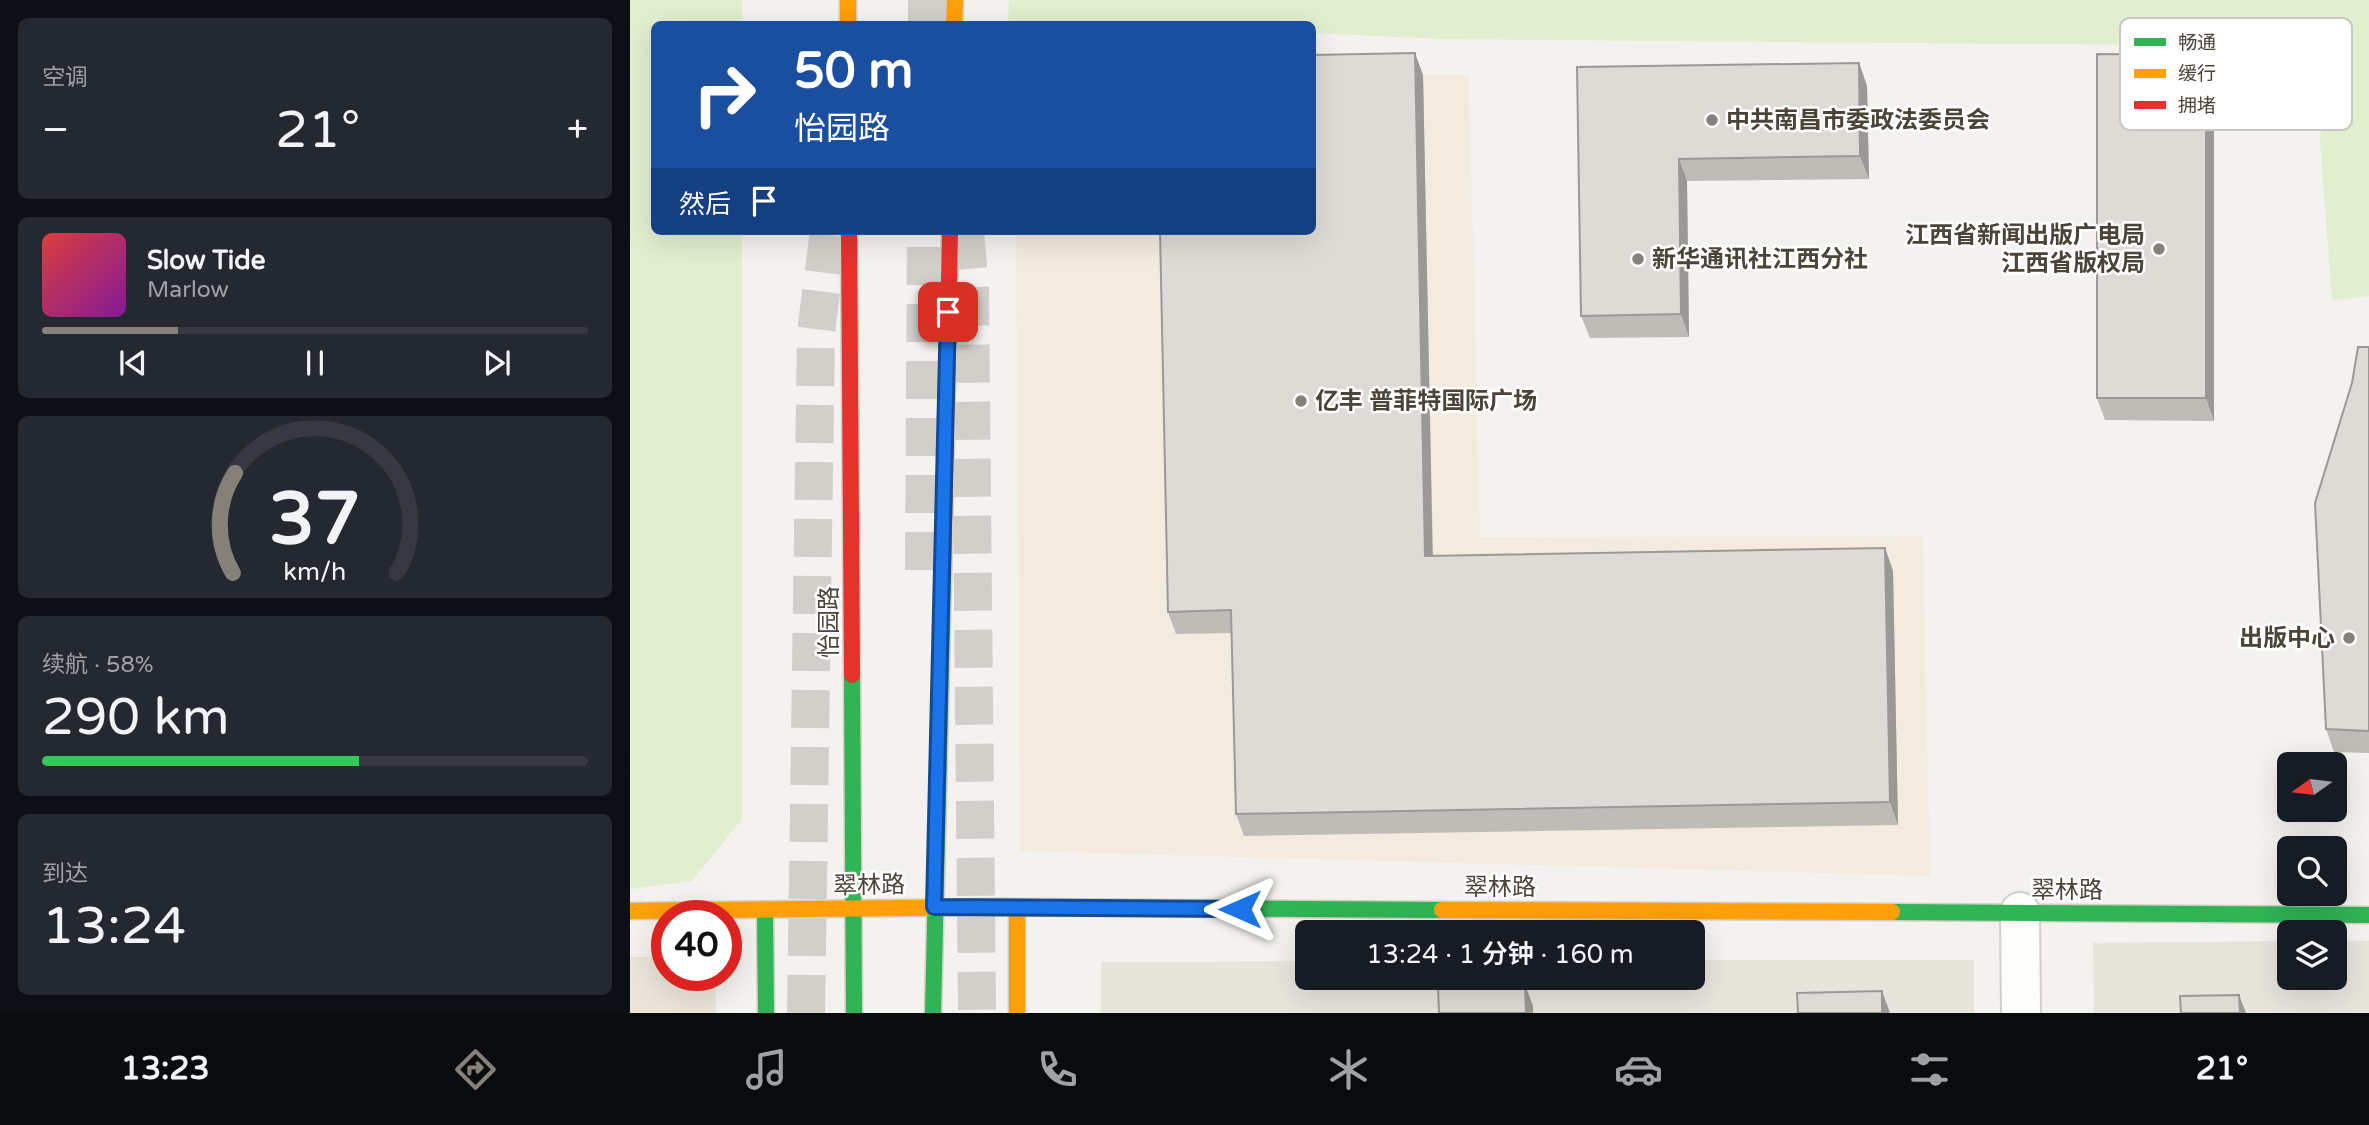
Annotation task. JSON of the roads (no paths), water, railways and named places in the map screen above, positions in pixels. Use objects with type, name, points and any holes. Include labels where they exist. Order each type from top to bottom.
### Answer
[{"type":"street","points":[[848,0],[848,21]]},
{"type":"street","points":[[954,21],[955,0]]},
{"type":"street","name":"怡园路","points":[[849,235],[854,1013]]},
{"type":"street","points":[[933,1013],[950,235]]},
{"type":"street","name":"翠林路","points":[[630,911],[934,907],[2369,915]]},
{"type":"street","points":[[1017,908],[1017,1013]]},
{"type":"street","points":[[765,910],[766,1013]]},
{"type":"street","points":[[2020,912],[2021,1013]]},
{"type":"tunnel","points":[[927,0],[927,21]]},
{"type":"tunnel","points":[[930,0],[934,21]]},
{"type":"tunnel","points":[[806,1013],[816,332],[828,235]]},
{"type":"tunnel","points":[[924,570],[926,235]]},
{"type":"tunnel","points":[[965,235],[970,290],[977,1013]]},
{"type":"place","name":"中共南昌市委政法委员会","points":[[1712,120]]},
{"type":"place","name":"江西省新闻出版广电局 江西省版权局","points":[[2159,249]]},
{"type":"place","name":"新华通讯社江西分社","points":[[1638,259]]},
{"type":"place","name":"亿丰 普菲特国际广场","points":[[1301,401]]},
{"type":"place","name":"出版中心","points":[[2349,638]]}]
